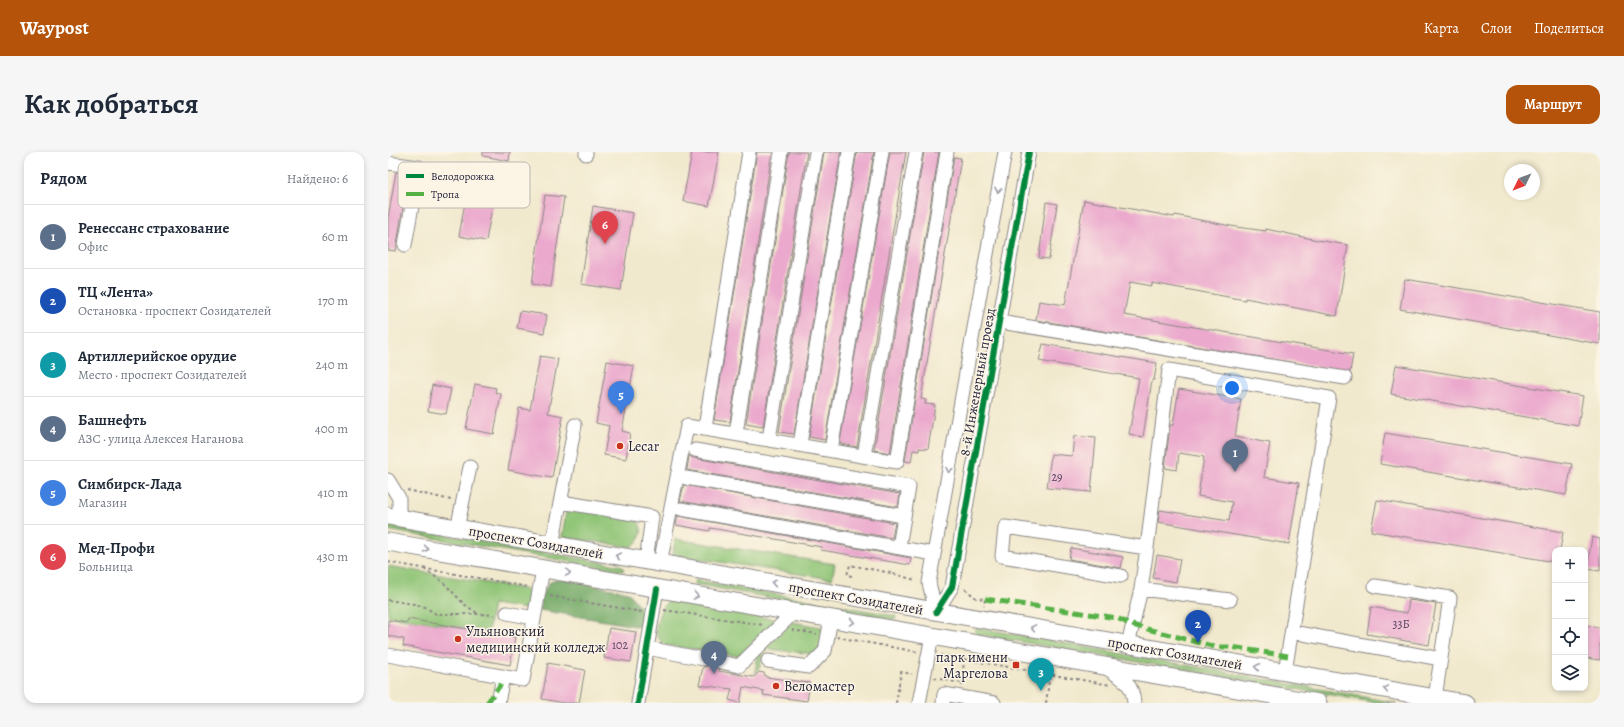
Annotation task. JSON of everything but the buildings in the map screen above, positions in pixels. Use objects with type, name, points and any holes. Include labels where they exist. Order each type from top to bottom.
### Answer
[{"type":"main road","name":"проспект Созидателей","points":[[393,517],[1465,703]]},
{"type":"main road","name":"проспект Созидателей","points":[[388,542],[1318,703]]},
{"type":"main road","points":[[653,562],[657,589]]},
{"type":"main road","points":[[932,636],[936,612]]},
{"type":"street","points":[[705,428],[749,152]]},
{"type":"street","points":[[736,433],[781,152]]},
{"type":"street","points":[[769,439],[816,152]]},
{"type":"street","points":[[800,444],[849,152]]},
{"type":"street","points":[[831,450],[882,152]]},
{"type":"street","points":[[864,456],[916,152]]},
{"type":"street","points":[[653,562],[687,426],[736,433],[897,462],[947,152]]},
{"type":"street","name":"8-й Инженерный проезд","points":[[936,612],[929,583],[1005,152]]},
{"type":"street","name":"8-й Инженерный проезд","points":[[936,612],[952,587],[1000,322],[1028,152]]},
{"type":"street","points":[[388,163],[398,164]]},
{"type":"street","points":[[404,245],[411,208]]},
{"type":"street","points":[[1000,322],[1345,378]]},
{"type":"street","points":[[1128,645],[1141,589],[1148,548],[1169,370],[1329,398],[1285,672]]},
{"type":"street","points":[[552,545],[575,425]]},
{"type":"street","points":[[695,450],[909,487],[899,547]]},
{"type":"street","points":[[457,529],[470,467]]},
{"type":"street","points":[[686,478],[904,516]]},
{"type":"street","points":[[390,484],[399,498],[393,517]]},
{"type":"street","points":[[561,502],[652,517],[653,562]]},
{"type":"street","points":[[681,509],[934,554]]},
{"type":"street","points":[[1121,576],[1002,556],[1005,527],[1148,548]]},
{"type":"street","points":[[388,655],[523,680],[543,569]]},
{"type":"street","points":[[1375,586],[1450,598],[1434,698]]},
{"type":"street","points":[[638,703],[657,589]]},
{"type":"street","points":[[1141,589],[1230,600]]},
{"type":"street","points":[[720,662],[739,666],[794,612]]},
{"type":"street","points":[[501,614],[534,618]]},
{"type":"street","points":[[768,661],[809,667],[825,651],[831,619]]},
{"type":"street","points":[[1292,632],[1441,659]]},
{"type":"street","points":[[919,703],[932,636]]},
{"type":"street","points":[[647,648],[704,659]]},
{"type":"street","points":[[1101,665],[1122,678],[1133,691],[1134,703]]},
{"type":"street","points":[[498,703],[503,676]]},
{"type":"street","points":[[942,703],[944,694],[994,703]]},
{"type":"path","points":[[390,484],[462,502]]},
{"type":"path","points":[[388,562],[539,589],[544,595],[778,628],[1114,686]]},
{"type":"path","points":[[852,576],[847,575],[850,565],[891,573],[915,580]]},
{"type":"path","points":[[422,568],[443,582],[464,604],[478,614]]},
{"type":"path","points":[[965,589],[976,598],[985,599],[984,606]]},
{"type":"path","points":[[388,600],[425,607],[436,614],[501,614]]},
{"type":"path","points":[[961,697],[964,659]]},
{"type":"path","points":[[896,703],[901,672],[912,674]]},
{"type":"path","points":[[1046,703],[1050,674]]},
{"type":"path","points":[[932,678],[962,683]]},
{"type":"green space","points":[[567,506],[634,518],[640,525],[640,537],[631,547],[562,537]]},
{"type":"green space","points":[[388,525],[622,566],[624,568],[623,571],[388,530]]},
{"type":"green space","points":[[675,539],[835,564],[832,579],[673,555]]},
{"type":"green space","points":[[388,566],[535,591],[532,610],[493,604],[488,632],[388,616]]},
{"type":"green space","points":[[560,579],[628,592],[643,611],[647,628],[540,610],[541,596],[550,582]]},
{"type":"green space","points":[[696,580],[896,616],[895,620],[694,584],[694,581]]},
{"type":"green space","points":[[672,601],[774,619],[774,622],[738,656],[665,645],[657,635],[656,627],[664,605],[667,602]]},
{"type":"green space","points":[[792,622],[821,627],[824,631],[822,648],[813,654],[768,649],[763,653],[760,667],[755,673],[758,655]]},
{"type":"green space","points":[[976,628],[1397,703],[1378,703],[976,634],[974,630]]},
{"type":"marked path","points":[[985,599],[1117,618],[1132,625],[1216,647],[1231,647],[1288,656]]},
{"type":"marked path","points":[[487,703],[501,684]]},
{"type":"cycle path","points":[[936,612],[952,587],[1029,152]]},
{"type":"cycle path","points":[[638,703],[657,589]]},
{"type":"place","name":"Мед-Профи","points":[[605,244]]},
{"type":"place","name":"Симбирск-Лада","points":[[621,414]]},
{"type":"place","name":"Lecar","points":[[620,446]]},
{"type":"place","name":"Ренессанс страхование","points":[[1235,472]]},
{"type":"place","name":"Ульяновский медицинский колледж","points":[[458,639]]},
{"type":"place","name":"ТЦ «Лента»","points":[[1198,643]]},
{"type":"place","name":"парк имени Маргелова","points":[[1016,665]]},
{"type":"place","name":"Башнефть","points":[[714,674]]},
{"type":"place","name":"Веломастер","points":[[776,686]]},
{"type":"place","name":"Артиллерийское орудие","points":[[1041,691]]}]
